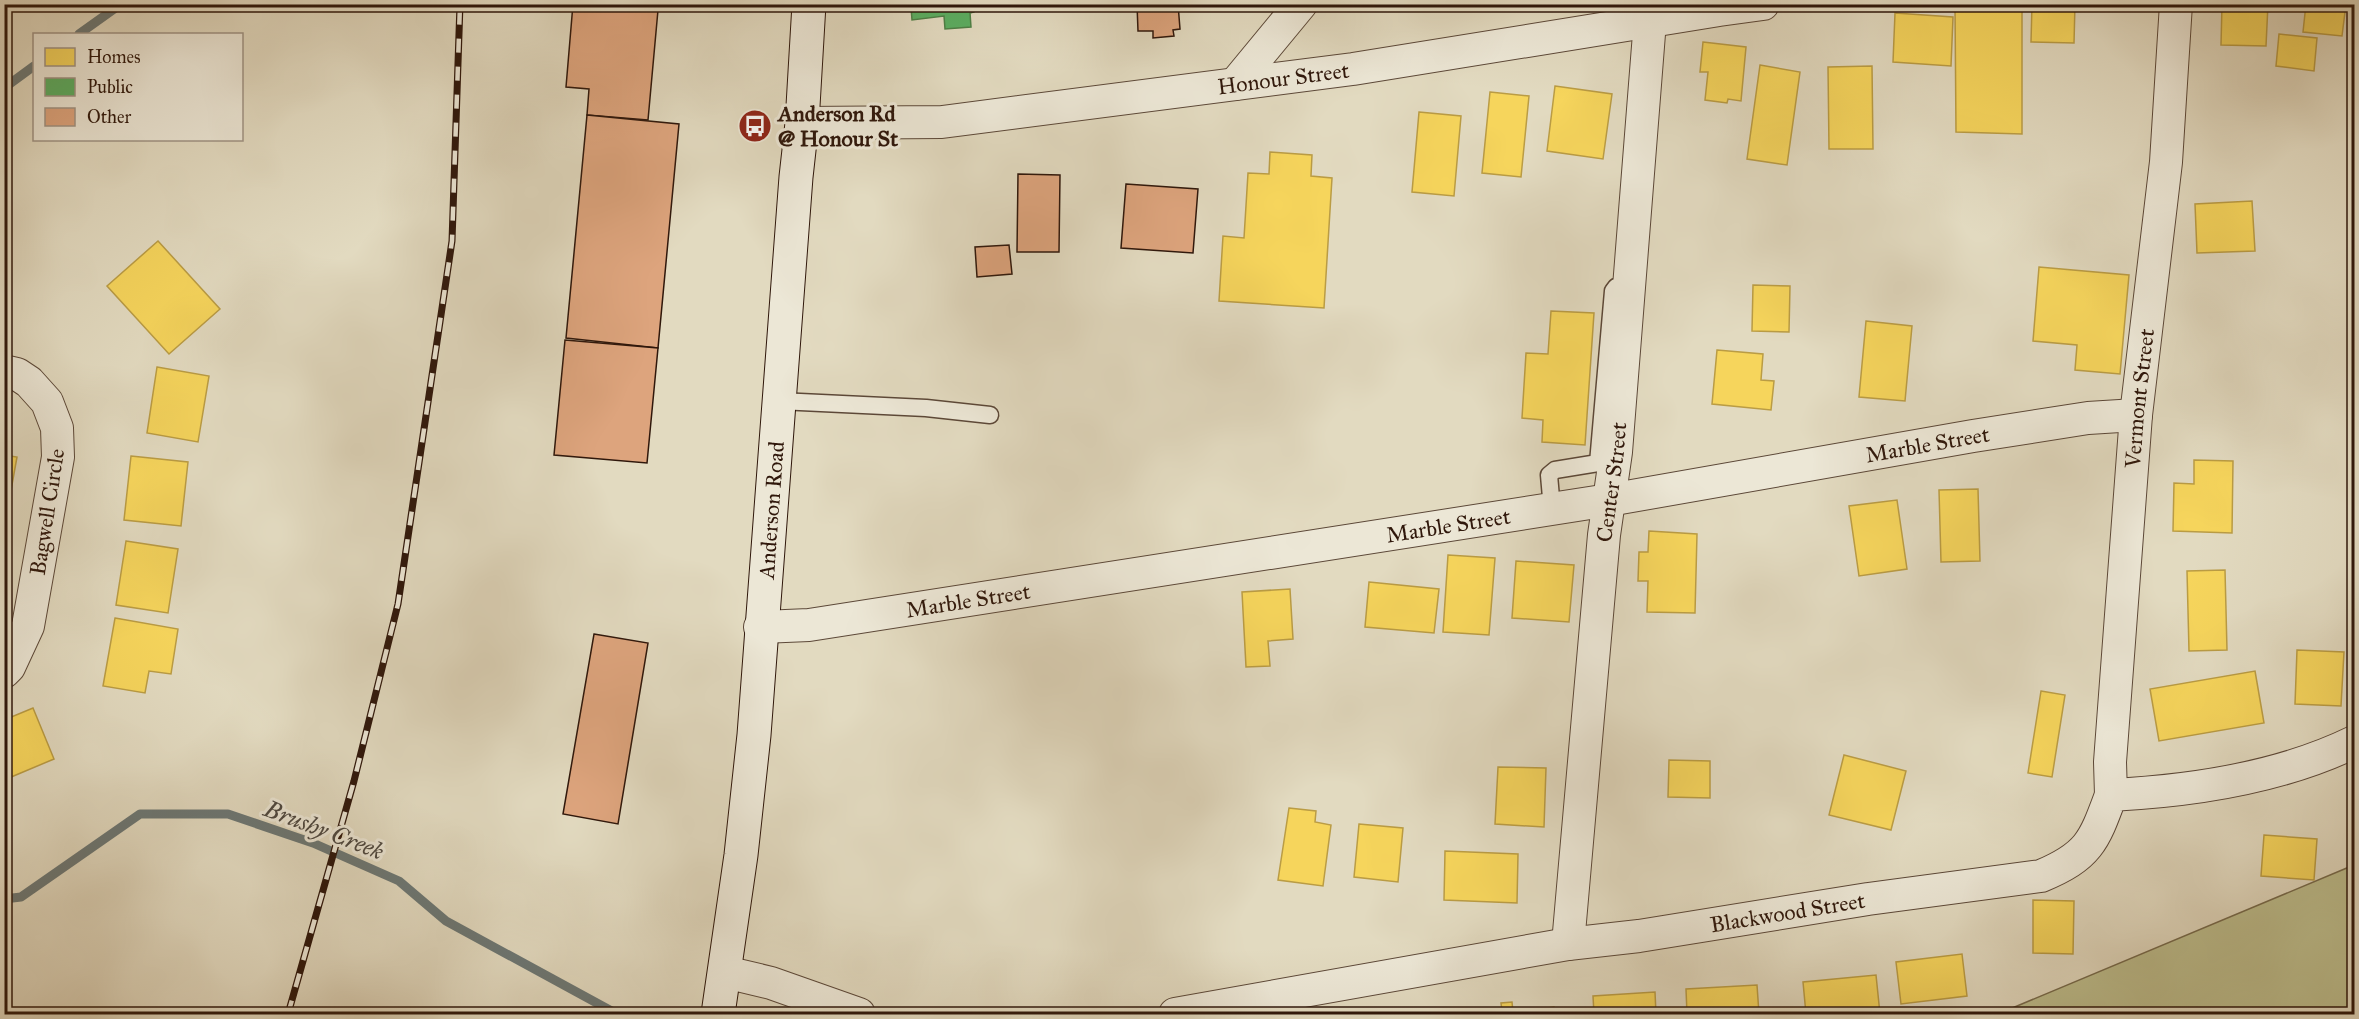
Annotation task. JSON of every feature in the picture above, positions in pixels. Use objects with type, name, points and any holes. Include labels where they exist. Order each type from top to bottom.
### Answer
[{"type":"main road","name":"Anderson Road","points":[[718,1014],[753,746],[760,627],[769,548],[796,177],[802,123],[809,4]]},
{"type":"street","points":[[1235,84],[1301,4]]},
{"type":"street","name":"Honour Street","points":[[802,123],[942,122],[1353,69],[1650,21],[1721,7],[1763,4]]},
{"type":"street","name":"Vermont Street","points":[[2111,795],[2110,750],[2136,415],[2166,162],[2176,4]]},
{"type":"street","name":"Center Street","points":[[1568,944],[1609,500],[1607,462],[1629,286],[1650,21]]},
{"type":"street","name":"Bagwell Circle","points":[[4,371],[17,374],[29,382],[47,402],[57,428],[58,457],[28,626],[9,667],[4,672]]},
{"type":"street","name":"Marble Street","points":[[760,627],[808,625],[1609,500],[1973,436],[2088,418],[2136,415]]},
{"type":"street","points":[[2111,795],[2149,793],[2232,780],[2286,767],[2355,742]]},
{"type":"street","name":"Blackwood Street","points":[[1175,1014],[1568,944],[1639,936],[1868,899],[2041,876],[2064,866],[2089,845],[2111,795]]},
{"type":"street","points":[[725,972],[771,983],[859,1014]]},
{"type":"lane","points":[[779,401],[926,408],[990,415]]},
{"type":"lane","points":[[1552,509],[1549,476],[1555,470],[1607,462]]},
{"type":"green space","points":[[2354,865],[2354,1014],[1998,1014]]},
{"type":"building: Homes","points":[[2032,4],[2075,4],[2074,43],[2031,42]]},
{"type":"building: Homes","points":[[2222,4],[2268,4],[2266,46],[2221,45]]},
{"type":"building: Homes","points":[[2306,4],[2346,4],[2342,36],[2303,32]]},
{"type":"building: Homes","points":[[1955,7],[2022,8],[2022,134],[1956,132]]},
{"type":"building: Homes","points":[[1895,13],[1953,17],[1951,66],[1893,62]]},
{"type":"building: Homes","points":[[2279,34],[2317,38],[2314,71],[2276,66]]},
{"type":"building: Homes","points":[[1703,42],[1746,47],[1741,101],[1728,99],[1727,103],[1705,100],[1708,72],[1700,72]]},
{"type":"building: Homes","points":[[1760,65],[1800,72],[1787,165],[1747,159]]},
{"type":"building: Homes","points":[[1872,66],[1873,149],[1829,149],[1828,67]]},
{"type":"building: Homes","points":[[1555,86],[1612,94],[1603,159],[1547,151]]},
{"type":"building: Homes","points":[[1490,92],[1529,96],[1521,177],[1482,173]]},
{"type":"building: Homes","points":[[1419,112],[1461,116],[1454,196],[1412,192]]},
{"type":"building: Homes","points":[[1270,152],[1312,155],[1311,176],[1332,178],[1324,308],[1219,301],[1223,236],[1244,238],[1248,173],[1269,174]]},
{"type":"building: Homes","points":[[2252,201],[2255,251],[2197,253],[2195,204]]},
{"type":"building: Homes","points":[[158,241],[220,309],[169,354],[107,286]]},
{"type":"building: Homes","points":[[2039,267],[2129,275],[2120,374],[2075,370],[2077,345],[2033,341]]},
{"type":"building: Homes","points":[[1753,285],[1790,286],[1789,332],[1752,331]]},
{"type":"building: Homes","points":[[1551,311],[1594,313],[1585,445],[1542,442],[1543,420],[1522,418],[1526,353],[1548,354]]},
{"type":"building: Homes","points":[[1866,321],[1912,326],[1905,401],[1859,397]]},
{"type":"building: Homes","points":[[1717,350],[1763,354],[1761,380],[1774,381],[1771,410],[1712,404]]},
{"type":"building: Homes","points":[[157,367],[209,376],[198,442],[147,433]]},
{"type":"building: Homes","points":[[4,455],[17,457],[8,507],[4,507]]},
{"type":"building: Homes","points":[[131,456],[188,462],[181,526],[124,520]]},
{"type":"building: Homes","points":[[2194,460],[2233,461],[2232,533],[2173,531],[2174,483],[2194,484]]},
{"type":"building: Homes","points":[[1978,489],[1980,561],[1941,562],[1939,490]]},
{"type":"building: Homes","points":[[1897,500],[1907,569],[1859,576],[1849,506]]},
{"type":"building: Homes","points":[[1649,531],[1697,534],[1695,613],[1647,612],[1648,581],[1638,581],[1639,552],[1648,552]]},
{"type":"building: Homes","points":[[126,541],[178,549],[168,613],[116,605]]},
{"type":"building: Homes","points":[[1448,555],[1495,558],[1489,635],[1443,632]]},
{"type":"building: Homes","points":[[1516,561],[1574,565],[1569,622],[1512,618]]},
{"type":"building: Homes","points":[[2225,570],[2227,650],[2189,651],[2187,571]]},
{"type":"building: Homes","points":[[1369,582],[1439,589],[1434,633],[1365,627]]},
{"type":"building: Homes","points":[[1290,589],[1293,639],[1268,641],[1270,666],[1246,667],[1242,592]]},
{"type":"building: Homes","points":[[115,618],[178,629],[171,674],[149,671],[145,693],[103,686]]},
{"type":"building: Homes","points":[[2297,650],[2344,652],[2341,706],[2295,704]]},
{"type":"building: Homes","points":[[2255,671],[2264,723],[2159,741],[2150,689]]},
{"type":"building: Homes","points":[[2041,691],[2065,695],[2052,777],[2028,773]]},
{"type":"building: Homes","points":[[33,708],[54,759],[4,780],[4,720]]},
{"type":"building: Homes","points":[[1844,755],[1906,771],[1891,830],[1829,815]]},
{"type":"building: Homes","points":[[1669,760],[1710,761],[1710,798],[1668,797]]},
{"type":"building: Homes","points":[[1498,767],[1546,768],[1544,827],[1495,824]]},
{"type":"building: Homes","points":[[1289,808],[1316,811],[1315,822],[1331,825],[1323,886],[1278,880]]},
{"type":"building: Homes","points":[[1359,824],[1403,828],[1398,882],[1354,877]]},
{"type":"building: Homes","points":[[2264,835],[2317,839],[2314,880],[2261,876]]},
{"type":"building: Homes","points":[[1445,851],[1518,854],[1517,903],[1444,900]]},
{"type":"building: Homes","points":[[2033,900],[2074,901],[2073,954],[2033,953]]},
{"type":"building: Homes","points":[[1962,954],[1967,996],[1901,1004],[1896,962]]},
{"type":"building: Homes","points":[[1876,975],[1880,1014],[1806,1014],[1803,982]]},
{"type":"building: Homes","points":[[1757,985],[1759,1014],[1687,1014],[1686,989]]},
{"type":"building: Homes","points":[[1655,992],[1656,1014],[1594,1014],[1593,996]]},
{"type":"building: Homes","points":[[1512,1002],[1513,1012],[1554,1007],[1555,1014],[1482,1014],[1502,1011],[1501,1003]]},
{"type":"building: Public","points":[[903,4],[974,4],[974,12],[970,13],[971,27],[945,29],[944,16],[912,20],[911,7],[903,8]]},
{"type":"building: Other","points":[[573,4],[609,4],[658,10],[648,120],[587,115],[589,89],[566,87]]},
{"type":"building: Other","points":[[1137,4],[1178,4],[1180,29],[1173,30],[1174,36],[1153,38],[1153,31],[1138,31]]},
{"type":"building: Other","points":[[587,115],[679,124],[658,348],[566,338]]},
{"type":"building: Other","points":[[1018,174],[1060,175],[1059,252],[1017,252]]},
{"type":"building: Other","points":[[1126,184],[1198,189],[1193,253],[1121,248]]},
{"type":"building: Other","points":[[1009,245],[1012,274],[977,277],[975,247]]},
{"type":"building: Other","points":[[565,340],[658,348],[647,463],[554,455]]},
{"type":"building: Other","points":[[594,634],[648,643],[618,824],[563,814]]},
{"type":"waterway","points":[[80,33],[121,4]]},
{"type":"waterway","points":[[4,88],[33,67]]},
{"type":"waterway","name":"Brushy Creek","points":[[4,899],[21,897],[140,814],[228,814],[313,843],[399,881],[446,921],[617,1014]]},
{"type":"railway","points":[[288,1014],[354,781],[398,604],[452,241],[460,4]]},
{"type":"place","name":"Anderson Rd @ Honour St","points":[[755,126]]}]
